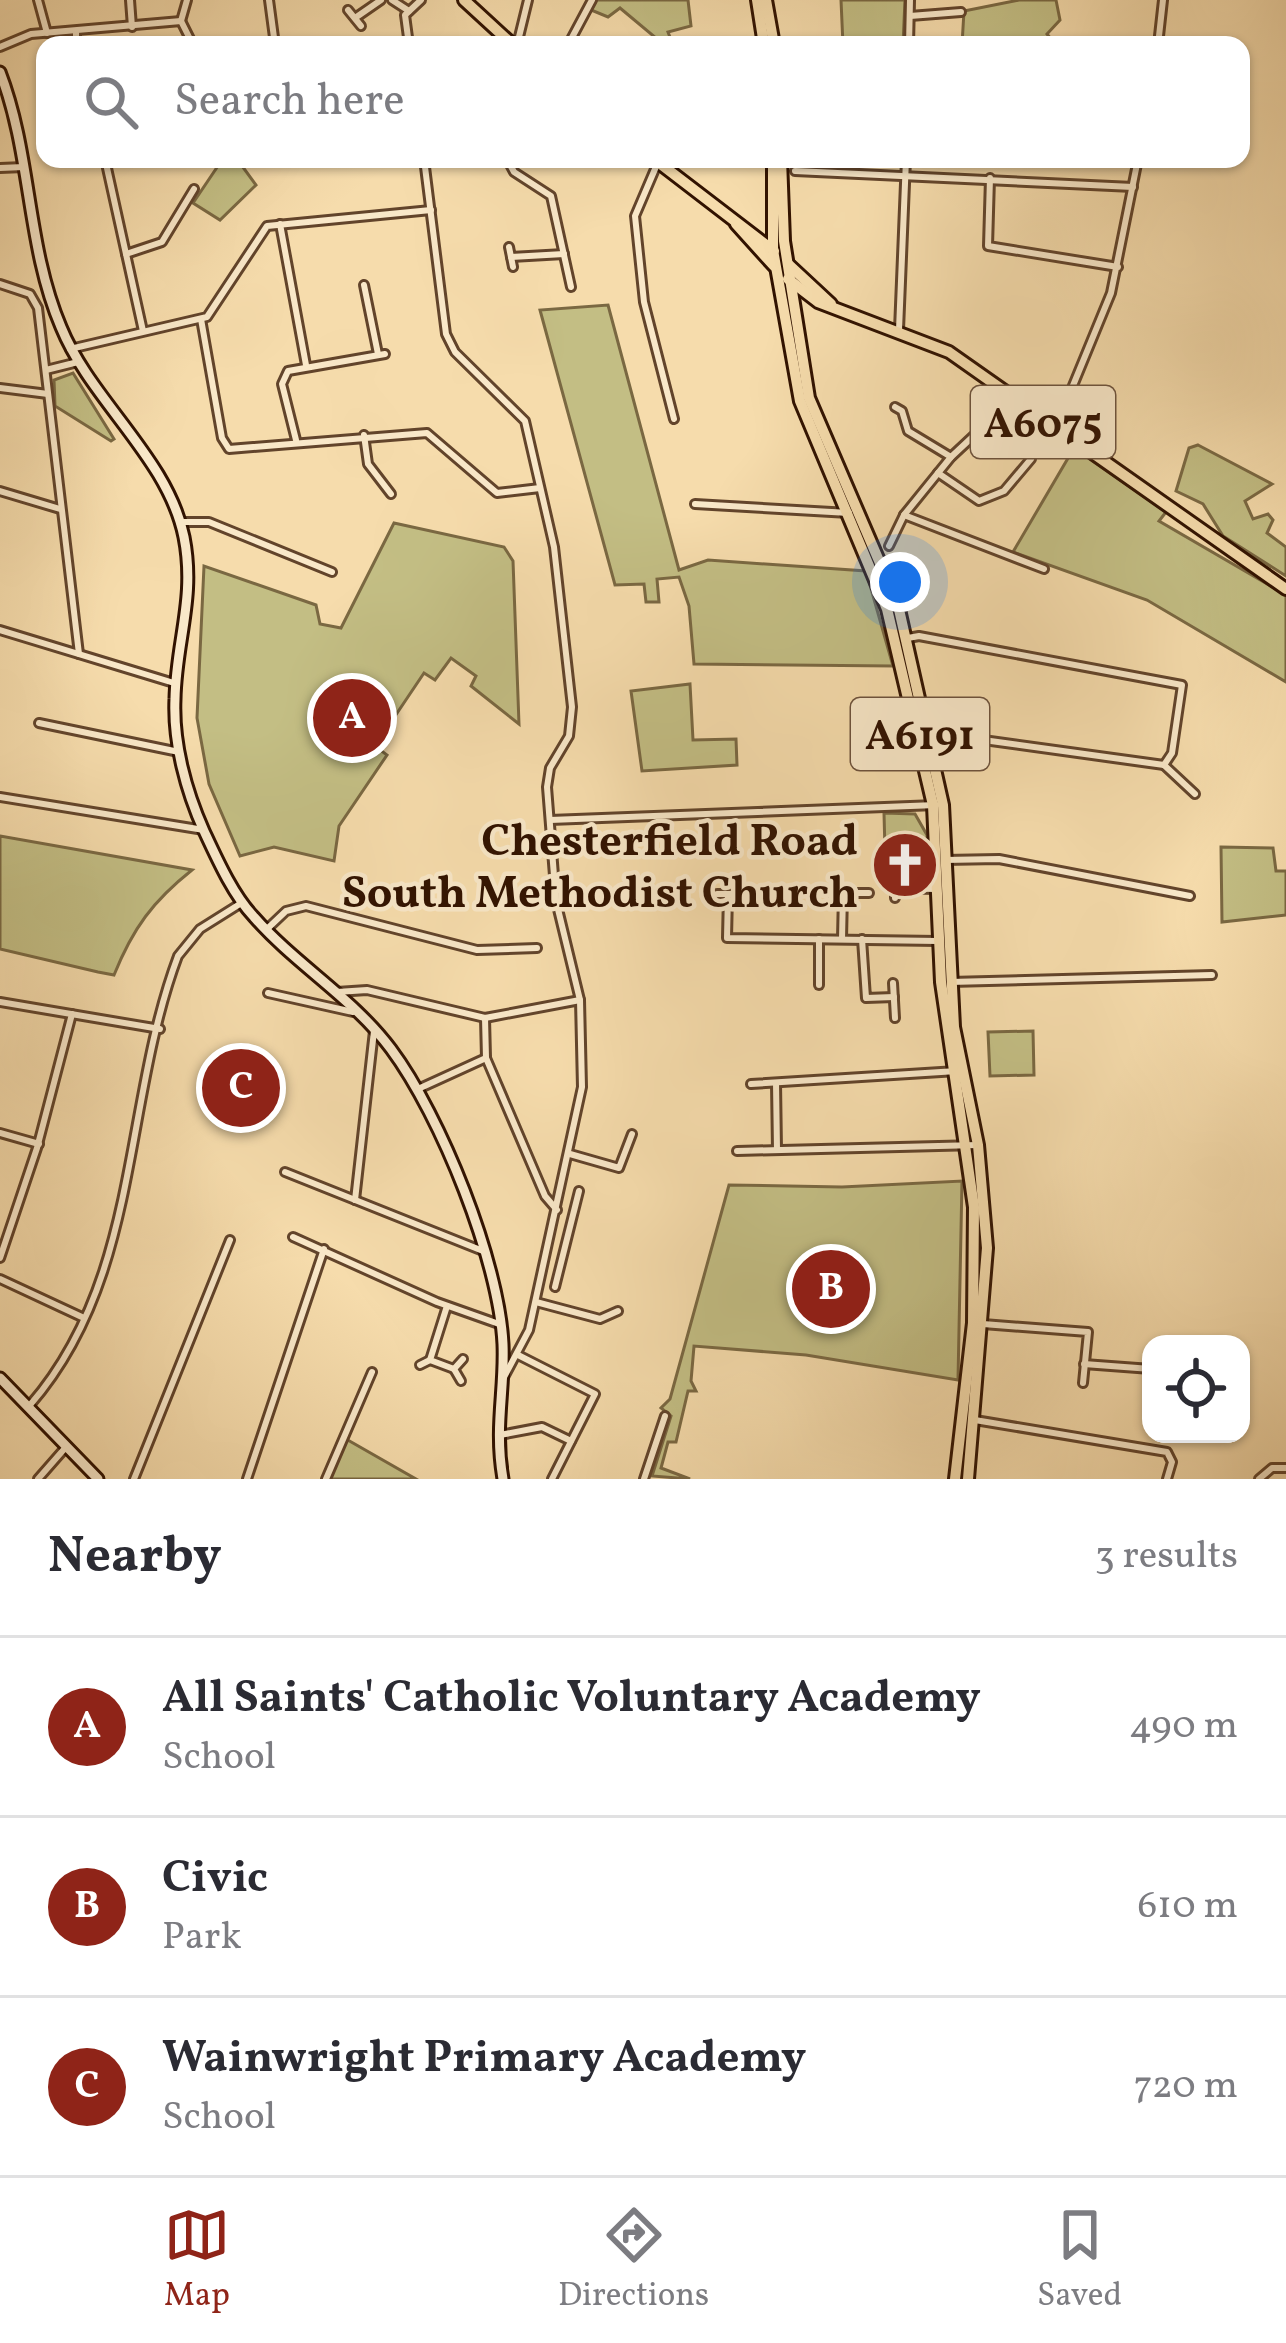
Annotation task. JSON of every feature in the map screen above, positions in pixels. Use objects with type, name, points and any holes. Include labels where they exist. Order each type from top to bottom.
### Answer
[{"type":"main road","points":[[464,0],[505,36]]},
{"type":"main road","points":[[761,0],[763,36]]},
{"type":"main road","points":[[761,0],[771,36]]},
{"type":"main road","name":"A6075","points":[[666,168],[773,250],[781,265]]},
{"type":"main road","name":"A6191","points":[[773,250],[776,168]]},
{"type":"main road","name":"A6191","points":[[777,168],[781,265],[800,400],[853,510]]},
{"type":"main road","points":[[742,227],[767,227],[773,213]]},
{"type":"main road","name":"A6075","points":[[742,227],[834,306]]},
{"type":"main road","name":"A6191","points":[[781,265],[790,281],[809,398],[902,640],[938,805],[945,982],[972,1145],[978,1323],[968,1479]]},
{"type":"main road","name":"A6075","points":[[790,281],[818,302],[949,352],[1286,589]]},
{"type":"main road","points":[[794,319],[805,305],[818,302]]},
{"type":"main road","name":"A6191","points":[[939,861],[935,889],[943,941]]},
{"type":"main road","name":"A6191","points":[[956,1479],[970,1420]]},
{"type":"street","points":[[38,0],[47,33]]},
{"type":"street","points":[[130,0],[132,27]]},
{"type":"street","points":[[187,0],[181,21],[188,36]]},
{"type":"street","points":[[269,0],[273,36]]},
{"type":"street","points":[[355,18],[381,0]]},
{"type":"street","points":[[392,0],[409,11]]},
{"type":"street","points":[[409,36],[409,11],[421,0]]},
{"type":"street","points":[[518,36],[528,0]]},
{"type":"street","points":[[573,36],[592,0]]},
{"type":"street","points":[[909,36],[910,0]]},
{"type":"street","points":[[949,0],[949,10]]},
{"type":"street","points":[[1159,36],[1163,0]]},
{"type":"street","points":[[348,10],[361,26]]},
{"type":"street","points":[[910,16],[961,12]]},
{"type":"street","points":[[36,36],[181,21]]},
{"type":"street","points":[[76,31],[76,36]]},
{"type":"street","points":[[0,46],[36,36]]},
{"type":"street","points":[[0,72],[24,166],[39,265],[70,349],[161,480],[179,522],[190,595],[176,683],[179,752],[203,830],[243,902],[374,1029],[418,1089],[486,1252],[503,1342],[498,1387],[503,1479]]},
{"type":"street","points":[[0,168],[24,166]]},
{"type":"street","points":[[107,168],[143,331]]},
{"type":"street","points":[[425,168],[446,334],[455,352],[525,421],[562,599],[572,707],[569,736],[550,768],[550,820],[580,1000],[582,1087],[536,1302],[518,1354],[498,1387]]},
{"type":"street","points":[[512,168],[551,196],[571,287]]},
{"type":"street","points":[[653,168],[635,216],[644,302],[674,419]]},
{"type":"street","points":[[899,330],[905,168]]},
{"type":"street","points":[[1054,430],[1118,267],[1136,168]]},
{"type":"street","points":[[795,171],[1133,187]]},
{"type":"street","points":[[990,178],[988,247],[1118,267]]},
{"type":"street","points":[[126,254],[162,242],[194,189]]},
{"type":"street","points":[[70,349],[201,319],[216,307],[262,229],[431,210]]},
{"type":"street","points":[[280,224],[306,365]]},
{"type":"street","points":[[509,247],[513,267]]},
{"type":"street","points":[[511,257],[565,254]]},
{"type":"street","points":[[0,284],[30,294],[38,308],[79,654]]},
{"type":"street","points":[[296,440],[282,384],[288,371],[382,354],[364,285]]},
{"type":"street","points":[[201,319],[224,444],[236,449],[364,435],[433,435],[497,493],[540,488]]},
{"type":"street","points":[[46,370],[78,362]]},
{"type":"street","points":[[0,388],[47,394]]},
{"type":"street","points":[[889,546],[904,515],[951,457],[1012,400]]},
{"type":"street","points":[[895,407],[902,411],[908,431],[951,457]]},
{"type":"street","points":[[364,435],[368,464],[391,494]]},
{"type":"street","points":[[938,473],[979,501],[999,496],[1031,459]]},
{"type":"street","points":[[0,491],[61,510]]},
{"type":"street","points":[[695,504],[853,510]]},
{"type":"street","points":[[904,515],[1043,569]]},
{"type":"street","points":[[179,522],[209,522],[332,572]]},
{"type":"street","points":[[0,630],[176,683]]},
{"type":"street","points":[[902,640],[919,636],[1182,685],[1172,753],[1164,765]]},
{"type":"street","points":[[39,723],[179,752]]},
{"type":"street","points":[[926,738],[1164,765],[1195,794]]},
{"type":"street","points":[[0,797],[203,830]]},
{"type":"street","points":[[550,820],[938,805]]},
{"type":"street","points":[[939,861],[999,859],[1190,896]]},
{"type":"street","points":[[895,898],[896,888],[935,889]]},
{"type":"street","points":[[826,893],[869,893]]},
{"type":"street","points":[[842,940],[843,893]]},
{"type":"street","points":[[717,894],[738,894]]},
{"type":"street","points":[[728,894],[727,938],[943,941]]},
{"type":"street","points":[[30,1405],[65,1364],[118,1224],[160,1029],[186,943],[243,902]]},
{"type":"street","points":[[266,929],[286,911],[306,906],[477,950],[537,948]]},
{"type":"street","points":[[862,939],[866,998],[894,997]]},
{"type":"street","points":[[819,940],[819,985]]},
{"type":"street","points":[[945,982],[1212,975]]},
{"type":"street","points":[[893,982],[895,1018]]},
{"type":"street","points":[[337,992],[367,990],[485,1018],[580,1000]]},
{"type":"street","points":[[268,993],[358,1013]]},
{"type":"street","points":[[0,1002],[160,1029]]},
{"type":"street","points":[[0,1258],[39,1144],[73,1014]]},
{"type":"street","points":[[485,1018],[486,1058],[549,1205],[557,1210]]},
{"type":"street","points":[[355,1200],[374,1029]]},
{"type":"street","points":[[418,1089],[486,1058]]},
{"type":"street","points":[[751,1084],[957,1071]]},
{"type":"street","points":[[776,1083],[777,1150]]},
{"type":"street","points":[[0,1133],[39,1144]]},
{"type":"street","points":[[570,1154],[619,1168],[632,1134]]},
{"type":"street","points":[[737,1151],[972,1145]]},
{"type":"street","points":[[286,1172],[486,1252]]},
{"type":"street","points":[[555,1287],[579,1191]]},
{"type":"street","points":[[560,1199],[576,1203]]},
{"type":"street","points":[[293,1237],[447,1306],[500,1324]]},
{"type":"street","points":[[134,1479],[230,1240]]},
{"type":"street","points":[[247,1479],[324,1249]]},
{"type":"street","points":[[546,1257],[561,1261]]},
{"type":"street","points":[[0,1279],[85,1318]]},
{"type":"street","points":[[536,1302],[600,1319],[618,1311]]},
{"type":"street","points":[[420,1365],[430,1360],[447,1306]]},
{"type":"street","points":[[978,1323],[1088,1332],[1083,1383]]},
{"type":"street","points":[[503,1342],[522,1345]]},
{"type":"street","points":[[518,1354],[595,1394],[552,1479]]},
{"type":"street","points":[[454,1369],[463,1359]]},
{"type":"street","points":[[430,1360],[454,1369],[461,1381]]},
{"type":"street","points":[[1084,1364],[1142,1368]]},
{"type":"street","points":[[326,1479],[372,1372]]},
{"type":"street","points":[[0,1378],[98,1479]]},
{"type":"street","points":[[644,1479],[665,1416]]},
{"type":"street","points":[[970,1420],[1167,1453],[1172,1462],[1167,1479]]},
{"type":"street","points":[[498,1435],[542,1427],[571,1441]]},
{"type":"street","points":[[644,1432],[658,1437]]},
{"type":"street","points":[[38,1479],[69,1445]]},
{"type":"street","points":[[1258,1479],[1272,1468],[1286,1468]]},
{"type":"shaded area","points":[[596,0],[688,0],[691,26],[668,32],[670,36],[654,36],[620,8],[608,17],[591,10]]},
{"type":"shaded area","points":[[841,0],[905,0],[903,36],[843,36]]},
{"type":"shaded area","points":[[1019,0],[1056,0],[1060,20],[1049,36],[963,36],[964,11]]},
{"type":"shaded area","points":[[217,168],[244,168],[256,185],[220,220],[193,203]]},
{"type":"shaded area","points":[[608,305],[679,570],[708,560],[866,571],[893,666],[694,664],[689,606],[679,577],[657,579],[659,602],[646,602],[644,584],[615,585],[540,310]]},
{"type":"shaded area","points":[[73,373],[111,441],[55,406],[54,380]]},
{"type":"shaded area","points":[[1198,445],[1272,484],[1245,501],[1253,519],[1268,514],[1273,520],[1267,533],[1286,547],[1286,576],[1223,536],[1203,504],[1176,491],[1189,448]]},
{"type":"shaded area","points":[[1074,448],[1166,512],[1159,521],[1286,595],[1286,682],[1147,600],[1013,552]]},
{"type":"shaded area","points":[[394,523],[504,547],[513,561],[519,724],[471,686],[476,676],[451,658],[435,680],[424,673],[375,746],[387,755],[339,826],[334,861],[274,847],[240,856],[209,784],[197,718],[204,566],[316,605],[320,624],[341,628]]},
{"type":"shaded area","points":[[690,684],[693,740],[736,739],[737,765],[642,771],[631,691]]},
{"type":"shaded area","points":[[884,813],[915,814],[927,835],[928,857],[920,856],[919,848],[885,851]]},
{"type":"shaded area","points":[[0,836],[192,870],[146,916],[114,975],[0,949]]},
{"type":"shaded area","points":[[1221,847],[1273,848],[1276,871],[1286,871],[1286,915],[1222,922]]},
{"type":"shaded area","points":[[1033,1031],[1034,1075],[990,1076],[988,1032]]},
{"type":"shaded area","points":[[962,1181],[958,1380],[806,1355],[694,1346],[691,1381],[696,1391],[688,1391],[676,1442],[668,1442],[661,1468],[690,1479],[652,1476],[671,1416],[661,1408],[670,1399],[729,1185],[842,1187]]},
{"type":"shaded area","points":[[346,1439],[416,1479],[330,1479]]},
{"type":"place","name":"All Saints' Catholic Voluntary Academy","points":[[352,718]]},
{"type":"place","name":"Chesterfield Road South Methodist Church","points":[[905,865]]},
{"type":"place","name":"Wainwright Primary Academy","points":[[241,1088]]},
{"type":"place","name":"Civic","points":[[831,1289]]}]
